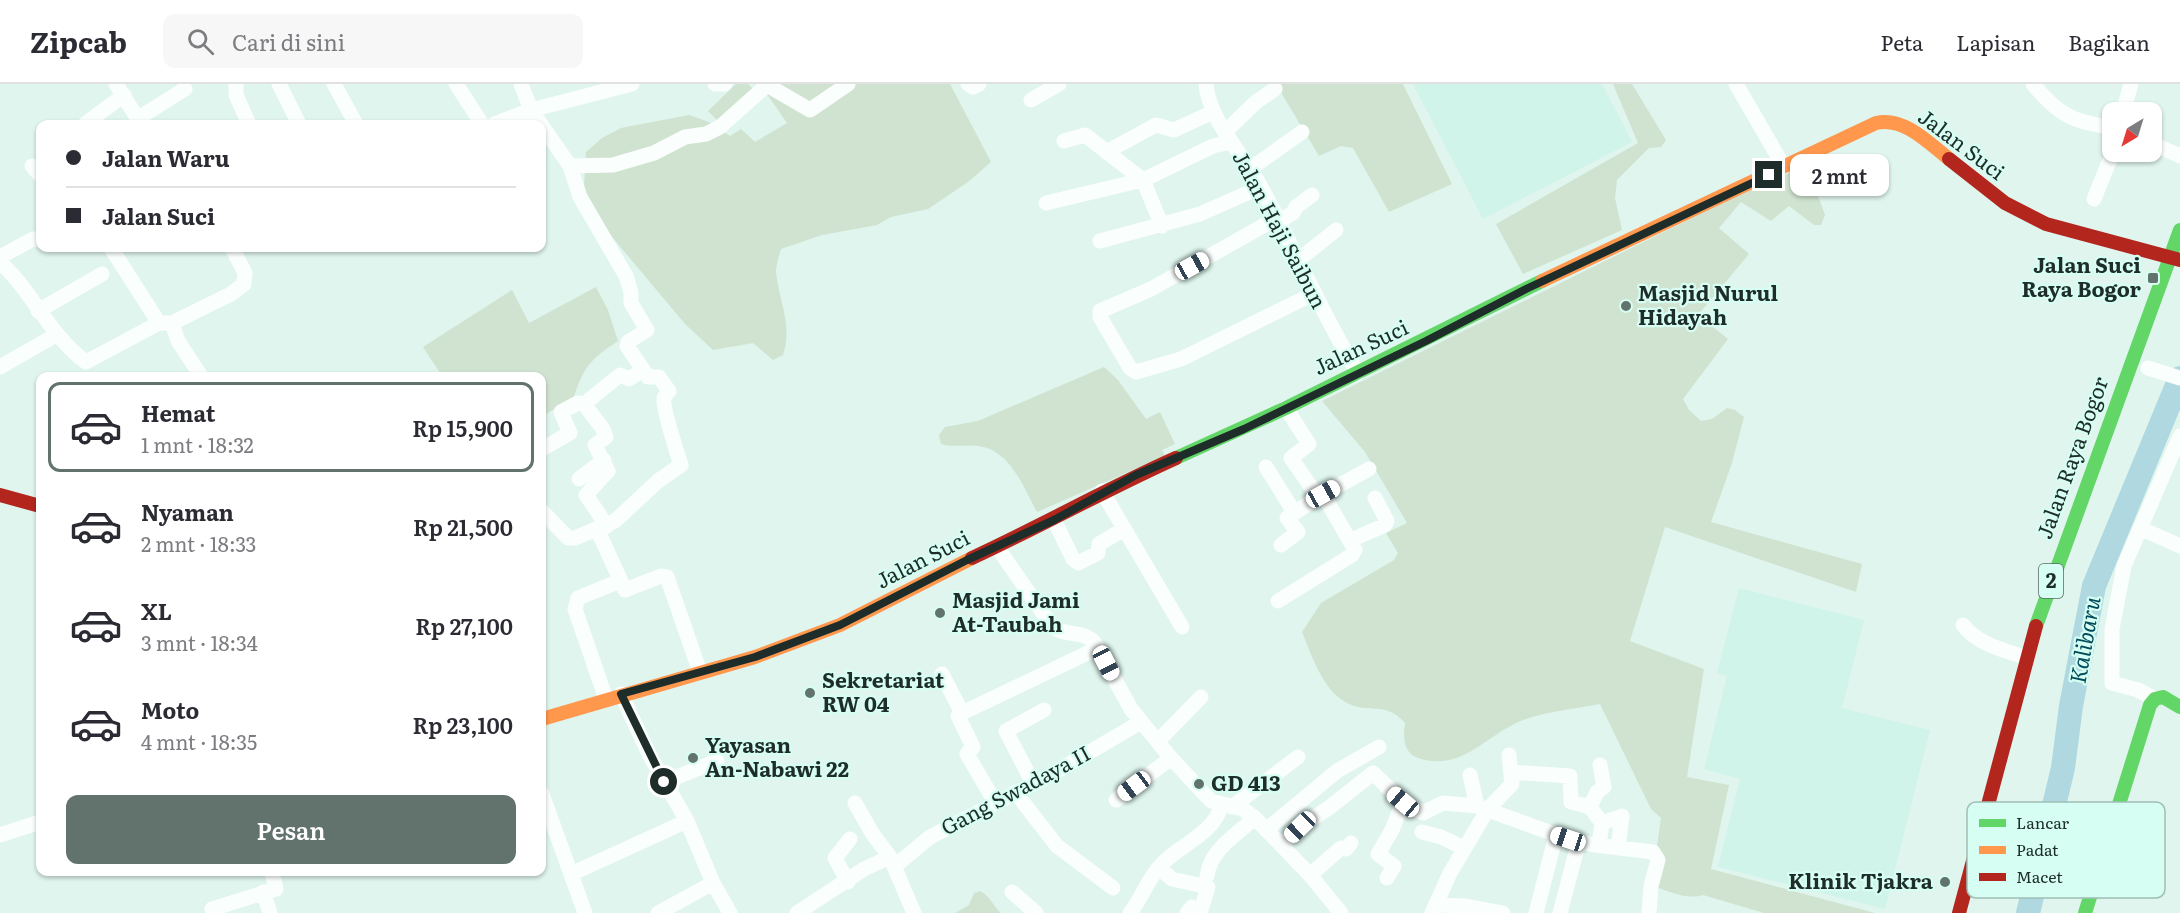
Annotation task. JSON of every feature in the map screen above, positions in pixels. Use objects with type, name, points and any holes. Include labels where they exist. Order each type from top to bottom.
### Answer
[{"type":"main road","name":"Jalan Suci","points":[[546,718],[621,694],[755,657],[840,625],[1054,520],[1102,491],[1286,408],[1526,289],[1784,168],[1862,128],[1891,121],[1909,130],[2007,205],[2038,219],[2085,229],[2175,259]]},
{"type":"main road","name":"Jalan Raya Bogor","points":[[1989,802],[2041,608],[2076,509],[2175,259],[2180,230]]},
{"type":"main road","points":[[0,495],[36,505]]},
{"type":"main road","name":"Jalan Raya Bogor","points":[[2087,528],[2096,504]]},
{"type":"main road","points":[[2120,802],[2150,705],[2155,699],[2163,698],[2180,707]]},
{"type":"main road","name":"Jalan Raya Bogor","points":[[1959,913],[1967,883]]},
{"type":"main road","points":[[2085,913],[2090,898]]},
{"type":"street","points":[[236,84],[236,95],[247,120]]},
{"type":"street","points":[[279,84],[297,120]]},
{"type":"street","points":[[334,84],[354,120]]},
{"type":"street","points":[[456,84],[468,107],[479,120]]},
{"type":"street","points":[[521,84],[523,95],[538,120]]},
{"type":"street","points":[[505,120],[531,110],[632,84]]},
{"type":"street","points":[[715,84],[725,84]]},
{"type":"street","points":[[570,166],[613,165],[654,153],[685,137],[706,134],[720,127],[766,84],[810,110],[848,84]]},
{"type":"street","points":[[968,84],[973,87],[979,84]]},
{"type":"street","points":[[1031,100],[1059,84]]},
{"type":"street","name":"Jalan Haji Saibun","points":[[1206,84],[1213,112],[1261,187],[1313,294],[1359,373]]},
{"type":"street","points":[[1736,84],[1784,168]]},
{"type":"street","points":[[2032,84],[2048,103],[2071,118],[2102,126]]},
{"type":"street","points":[[2126,102],[2131,84]]},
{"type":"street","points":[[142,120],[185,89]]},
{"type":"street","points":[[1046,203],[1143,180],[1213,146],[1229,136],[1256,102],[1275,89]]},
{"type":"street","points":[[89,120],[120,90],[138,120]]},
{"type":"street","points":[[1106,153],[1156,126],[1174,130],[1213,112]]},
{"type":"street","points":[[546,132],[570,166],[580,197],[626,276],[631,292],[631,303],[647,330],[627,344],[648,377],[659,377],[669,391],[664,399],[665,415],[674,435],[675,450],[681,465],[602,528],[572,539],[546,515]]},
{"type":"street","points":[[1250,168],[1302,132]]},
{"type":"street","points":[[1064,141],[1085,135],[1143,180],[1162,226]]},
{"type":"street","points":[[2162,148],[2180,156]]},
{"type":"street","points":[[2094,199],[2109,162]]},
{"type":"street","points":[[1100,241],[1200,214],[1261,187]]},
{"type":"street","points":[[1312,195],[1296,207],[1293,213],[1151,289],[1100,310],[1100,317],[1130,368],[1136,372],[1145,372],[1192,354],[1313,294]]},
{"type":"street","points":[[1297,261],[1336,230]]},
{"type":"street","points":[[36,239],[33,239],[0,259],[16,277],[56,334],[86,362],[231,294],[244,284],[245,273],[234,252]]},
{"type":"street","points":[[114,252],[198,372]]},
{"type":"street","points":[[38,311],[102,274]]},
{"type":"street","points":[[0,367],[56,334]]},
{"type":"street","points":[[2148,368],[2177,377]]},
{"type":"street","points":[[584,404],[620,375],[629,379],[643,370]]},
{"type":"street","points":[[546,447],[570,433],[561,412],[578,403],[584,404],[603,429],[606,437],[595,445],[608,471],[586,495],[602,528],[620,581],[626,590],[661,576],[667,578],[700,672]]},
{"type":"street","points":[[1278,601],[1352,555],[1355,550],[1351,540],[1321,496],[1290,458],[1309,444],[1286,408]]},
{"type":"street","points":[[2155,699],[2138,690],[2115,686],[2110,679],[2114,615],[2124,566],[2179,443]]},
{"type":"street","points":[[579,479],[604,460]]},
{"type":"street","points":[[1266,467],[1294,512]]},
{"type":"street","points":[[1281,544],[1298,532],[1286,519],[1294,512],[1369,469]]},
{"type":"street","points":[[1102,491],[1182,627]]},
{"type":"street","points":[[1351,540],[1385,525],[1387,521],[1375,498]]},
{"type":"street","points":[[1054,520],[1073,559],[1078,562],[1098,553],[1099,544],[1124,529]]},
{"type":"street","points":[[2140,528],[2180,546]]},
{"type":"street","points":[[997,547],[1052,626],[1061,632],[1088,636],[1098,648],[1124,698],[1141,722],[1211,801],[1243,809],[1255,818],[1310,875],[1341,913]]},
{"type":"street","points":[[606,699],[575,609],[578,598],[620,581]]},
{"type":"street","points":[[1963,625],[1970,635],[1981,642],[2027,658]]},
{"type":"street","points":[[995,802],[967,754],[973,747],[958,716],[1098,648]]},
{"type":"street","points":[[942,674],[962,713]]},
{"type":"street","points":[[621,694],[664,782],[687,821],[713,884],[730,913]]},
{"type":"street","points":[[1158,741],[1201,697]]},
{"type":"street","points":[[1033,783],[1006,731],[1044,710]]},
{"type":"street","name":"Gang Swadaya II","points":[[797,913],[848,882],[864,869],[892,861],[930,837],[1033,783],[1141,722]]},
{"type":"street","points":[[1266,830],[1337,771],[1379,747]]},
{"type":"street","points":[[1509,755],[1512,778]]},
{"type":"street","points":[[1116,800],[1171,758]]},
{"type":"street","points":[[1130,913],[1159,868],[1209,826],[1227,806],[1298,758]]},
{"type":"street","points":[[664,782],[717,761]]},
{"type":"street","points":[[1590,807],[1597,792],[1604,787],[1600,765]]},
{"type":"street","points":[[1281,845],[1300,827],[1330,807],[1372,773],[1403,802],[1423,813],[1443,803],[1482,808],[1556,835],[1599,845],[1651,851],[1658,856],[1649,913]]},
{"type":"street","points":[[1470,775],[1482,808]]},
{"type":"street","points":[[1503,913],[1435,909],[1482,808],[1512,778],[1570,775],[1571,802],[1590,807],[1602,823],[1599,845]]},
{"type":"street","points":[[1015,792],[1057,846],[1113,888]]},
{"type":"street","points":[[1387,878],[1394,866],[1378,854],[1392,830],[1403,802]]},
{"type":"street","points":[[855,803],[892,861],[915,913]]},
{"type":"street","points":[[546,805],[585,913]]},
{"type":"street","points":[[1602,823],[1622,816],[1617,848]]},
{"type":"street","points":[[1187,913],[1192,907],[1200,913],[1215,856],[1225,843],[1255,818]]},
{"type":"street","points":[[571,874],[687,821]]},
{"type":"street","points":[[0,835],[36,823]]},
{"type":"street","points":[[1422,832],[1441,837],[1464,848]]},
{"type":"street","points":[[1536,913],[1556,835]]},
{"type":"street","points":[[848,882],[835,858],[850,839]]},
{"type":"street","points":[[1560,913],[1580,841]]},
{"type":"street","points":[[1310,875],[1351,843]]},
{"type":"street","points":[[1159,868],[1172,879],[1207,881]]},
{"type":"street","points":[[212,909],[278,888],[274,876]]},
{"type":"street","points":[[658,913],[713,884]]},
{"type":"street","points":[[263,892],[270,913]]},
{"type":"street","points":[[1012,892],[1036,913]]},
{"type":"shaded area","points":[[736,84],[748,84],[756,92],[722,125],[708,111]]},
{"type":"shaded area","points":[[760,84],[950,84],[991,162],[968,182],[928,209],[891,217],[877,225],[822,235],[781,249],[776,272],[787,334],[783,355],[773,360],[753,343],[713,350],[685,324],[592,213],[584,187],[586,152],[602,138],[621,128],[689,115],[709,122],[730,136],[741,129],[755,142],[787,123]]},
{"type":"shaded area","points":[[1276,84],[1403,84],[1452,184],[1389,212],[1353,148],[1341,146],[1319,156]]},
{"type":"shaded area","points":[[1413,84],[1602,84],[1632,142],[1483,219]]},
{"type":"shaded area","points":[[1613,84],[1632,84],[1666,140],[1661,147],[1649,148],[1617,180],[1615,198],[1622,230],[1523,274],[1496,224],[1638,143]]},
{"type":"shaded area","points":[[1799,165],[1810,174],[1825,215],[1821,225],[1814,225],[1789,206],[1771,221],[1741,202],[1719,228],[1749,254],[1698,315],[1728,339],[1683,399],[1689,410],[1701,421],[1712,419],[1727,408],[1735,410],[1744,417],[1732,463],[1711,522],[1862,564],[1856,592],[1665,527],[1630,641],[1704,669],[1687,777],[1729,785],[1711,869],[1875,913],[1764,913],[1703,895],[1685,896],[1656,887],[1653,875],[1661,818],[1651,809],[1600,704],[1551,712],[1523,720],[1474,750],[1448,760],[1434,761],[1418,758],[1413,756],[1407,748],[1404,738],[1405,723],[1399,717],[1387,710],[1354,706],[1335,694],[1315,664],[1302,632],[1321,603],[1394,560],[1398,553],[1386,533],[1407,523],[1365,452],[1322,401]]},
{"type":"shaded area","points":[[596,287],[608,310],[618,341],[589,365],[573,399],[546,414],[546,372],[439,372],[423,347],[512,290],[529,323]]},
{"type":"shaded area","points":[[1104,367],[1118,380],[1146,419],[1160,412],[1175,444],[1162,450],[1165,456],[1037,512],[1021,481],[1008,462],[1000,455],[979,446],[941,444],[939,435],[945,427],[978,421]]},
{"type":"shaded area","points":[[1739,588],[1864,620],[1842,708],[1930,730],[1885,909],[1718,867],[1740,779],[1704,769],[1727,676],[1717,673]]},
{"type":"shaded area","points":[[980,891],[1001,913],[955,913],[969,905],[974,893]]},
{"type":"waterway","name":"Kalibaru","points":[[2055,802],[2063,768],[2071,706],[2094,586],[2180,378]]},
{"type":"waterway","name":"Kalibaru","points":[[2028,913],[2032,898]]},
{"type":"traffic: fast","points":[[2036,626],[2180,230]]},
{"type":"traffic: fast","points":[[1176,458],[1286,408],[1542,281]]},
{"type":"traffic: fast","points":[[2120,802],[2150,705],[2155,699],[2163,697],[2180,707]]},
{"type":"traffic: fast","points":[[2085,913],[2090,898]]},
{"type":"traffic: slow","points":[[1542,281],[1876,123],[1896,123],[1906,127],[1949,159]]},
{"type":"traffic: slow","points":[[546,718],[755,657],[840,625],[972,558]]},
{"type":"traffic: jam","points":[[1949,159],[2005,203],[2046,224],[2180,260]]},
{"type":"traffic: jam","points":[[972,558],[1176,458]]},
{"type":"traffic: jam","points":[[0,495],[36,505]]},
{"type":"traffic: jam","points":[[1989,802],[2036,626]]},
{"type":"traffic: jam","points":[[1959,913],[1967,883]]},
{"type":"place","name":"Jalan Suci Raya Bogor","points":[[2153,278]]},
{"type":"place","name":"Masjid Nurul Hidayah","points":[[1626,306]]},
{"type":"place","name":"Masjid Jami At-Taubah","points":[[940,613]]},
{"type":"place","name":"Sekretariat RW 04","points":[[810,693]]},
{"type":"place","name":"Yayasan An-Nabawi 22","points":[[693,758]]},
{"type":"place","name":"GD 413","points":[[1199,784]]},
{"type":"place","name":"Klinik Tjakra","points":[[1945,882]]},
{"type":"route","points":[[664,782],[621,694],[755,657],[840,625],[967,560],[1054,520],[1102,491],[1244,429],[1426,341],[1526,289],[1769,175]]}]
